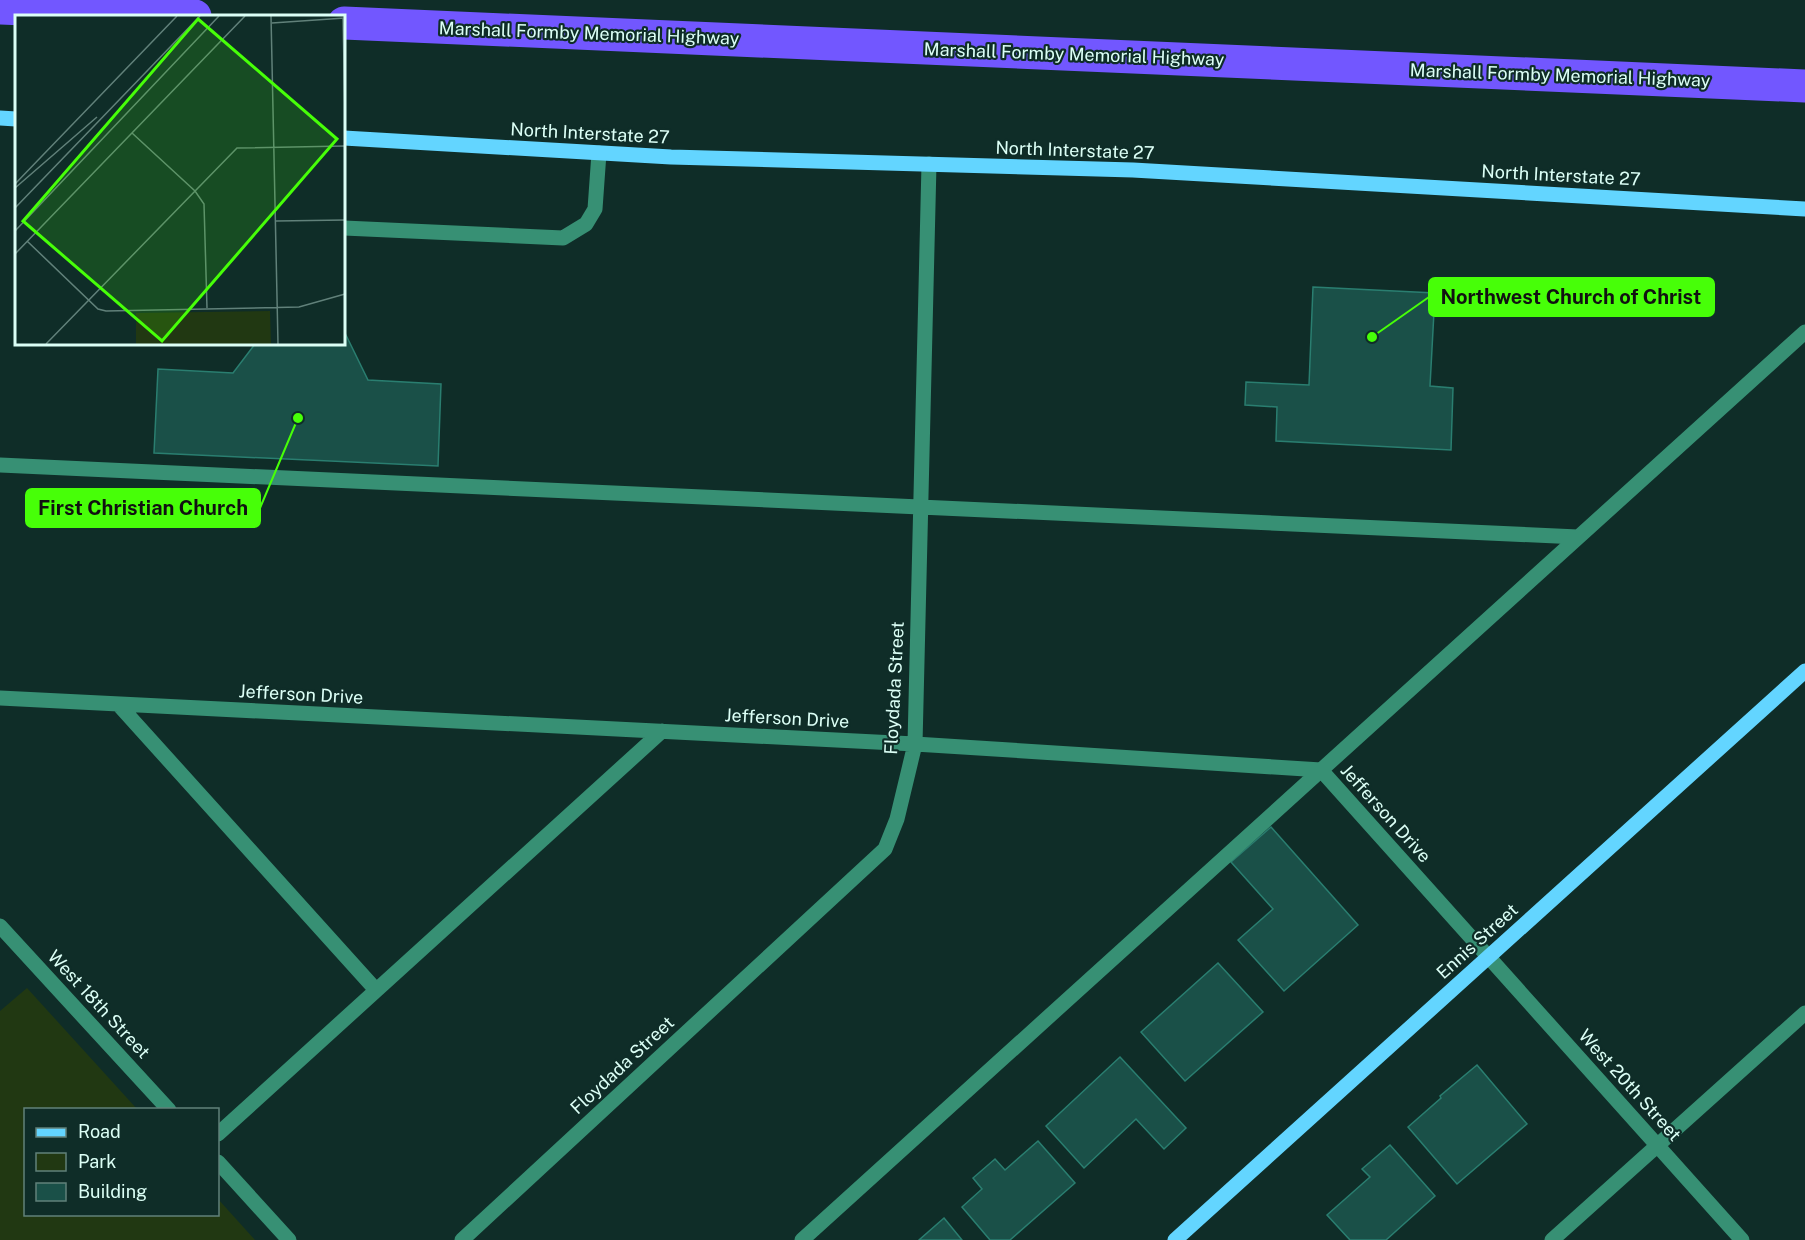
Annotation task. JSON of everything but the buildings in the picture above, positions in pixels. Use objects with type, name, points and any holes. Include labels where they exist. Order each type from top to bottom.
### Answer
[{"type":"highway","points":[[0,8],[171,15]]},
{"type":"highway","name":"Marshall Formby Memorial Highway","points":[[345,23],[1805,86]]},
{"type":"main road","points":[[0,118],[15,119]]},
{"type":"main road","name":"North Interstate 27","points":[[345,138],[683,157],[1133,170],[1805,209]]},
{"type":"main road","name":"Ennis Street","points":[[1175,1240],[1805,671]]},
{"type":"street","points":[[345,228],[562,238],[586,224],[595,208],[599,153]]},
{"type":"street","name":"Floydada Street","points":[[462,1240],[885,849],[897,819],[915,744],[929,164]]},
{"type":"street","points":[[802,1240],[1805,332]]},
{"type":"street","points":[[0,465],[1578,537]]},
{"type":"street","name":"Jefferson Drive","points":[[0,698],[915,744],[1321,770],[1489,956]]},
{"type":"street","points":[[118,704],[376,990]]},
{"type":"street","points":[[219,1133],[662,731]]},
{"type":"street","name":"West 18th Street","points":[[0,926],[167,1108]]},
{"type":"street","name":"West 20th Street","points":[[1489,956],[1742,1240]]},
{"type":"street","points":[[1552,1240],[1805,1013]]},
{"type":"street","points":[[219,1163],[289,1240]]},
{"type":"green space","points":[[27,988],[136,1108],[24,1108],[24,1216],[219,1216],[219,1200],[255,1240],[0,1240],[0,1011]]},
{"type":"place","name":"Northwest Church of Christ","points":[[1372,337]]},
{"type":"place","name":"First Christian Church","points":[[298,418]]}]
